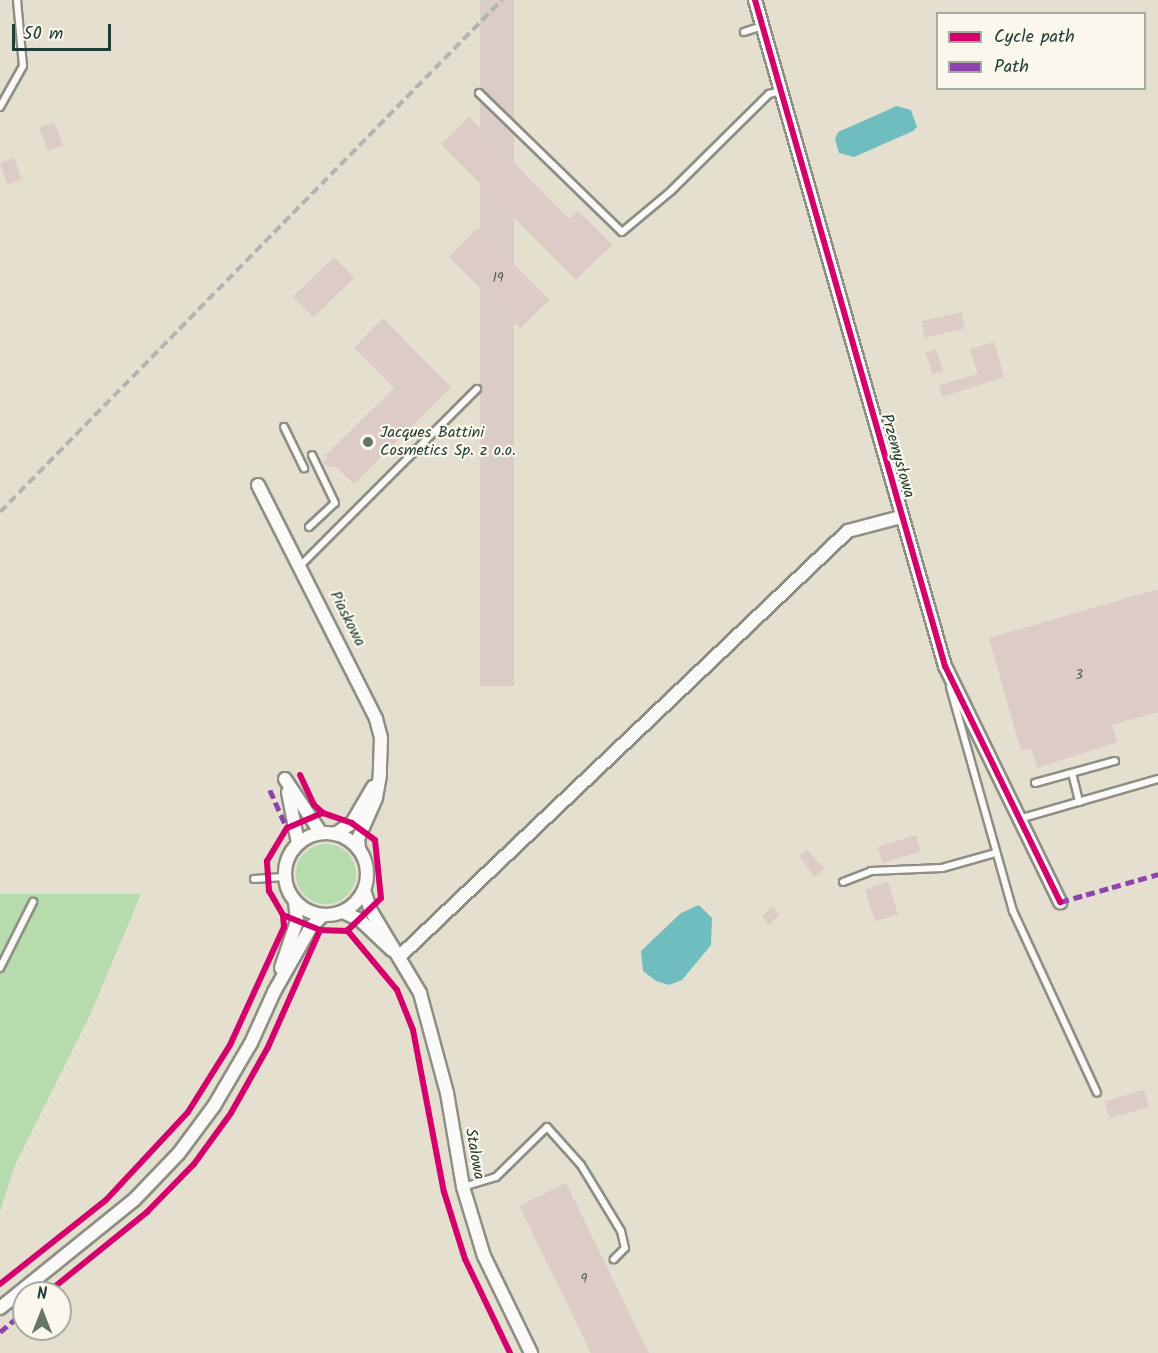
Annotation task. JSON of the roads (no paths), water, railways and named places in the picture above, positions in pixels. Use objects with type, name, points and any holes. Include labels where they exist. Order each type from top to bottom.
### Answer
[{"type":"street","name":"Przemysłowa","points":[[755,0],[945,666],[1060,902]]},
{"type":"street","name":"Piaskowa","points":[[258,484],[301,565],[376,719],[381,738],[380,776],[376,798],[358,839],[367,874],[364,890]]},
{"type":"street","points":[[399,957],[848,531],[901,517]]},
{"type":"street","name":"Piaskowa","points":[[335,834],[352,823],[380,776]]},
{"type":"street","points":[[298,843],[285,779],[321,833]]},
{"type":"street","points":[[274,992],[297,921],[296,903],[284,877],[289,857],[298,843],[321,833],[335,834],[359,848]]},
{"type":"street","points":[[296,903],[323,915],[343,912],[364,890]]},
{"type":"street","name":"Stalowa","points":[[364,890],[366,901],[420,993],[434,1036],[463,1187],[484,1256],[531,1353]]},
{"type":"street","name":"Stalowa","points":[[343,912],[360,920],[399,957]]},
{"type":"street","points":[[0,1308],[134,1200],[179,1153],[214,1106],[251,1043],[274,992],[311,927],[323,915]]},
{"type":"lane","points":[[0,107],[24,66],[16,0]]},
{"type":"lane","points":[[744,32],[763,26]]},
{"type":"lane","points":[[479,93],[622,232],[671,191],[769,94],[781,91]]},
{"type":"lane","points":[[301,565],[477,389]]},
{"type":"lane","points":[[284,427],[304,468]]},
{"type":"lane","points":[[309,527],[335,503],[312,454]]},
{"type":"lane","points":[[945,666],[1013,912],[1096,1093]]},
{"type":"lane","points":[[1035,783],[1115,761]]},
{"type":"lane","points":[[1072,773],[1079,802]]},
{"type":"lane","points":[[1018,819],[1158,779]]},
{"type":"lane","points":[[843,882],[871,871],[942,868],[995,853]]},
{"type":"lane","points":[[254,879],[284,877]]},
{"type":"lane","points":[[0,968],[33,902]]},
{"type":"lane","points":[[463,1187],[496,1177],[547,1127],[581,1165],[621,1231],[625,1248],[614,1259]]},
{"type":"water","points":[[897,106],[911,110],[917,127],[913,131],[854,157],[839,153],[835,139],[838,132]]},
{"type":"water","points":[[699,905],[712,918],[711,945],[682,980],[669,985],[656,981],[643,971],[641,951],[681,913]]},
{"type":"railway","points":[[0,512],[502,0]]},
{"type":"place","name":"Jacques Battini Cosmetics Sp. z o.o.","points":[[368,442]]}]
